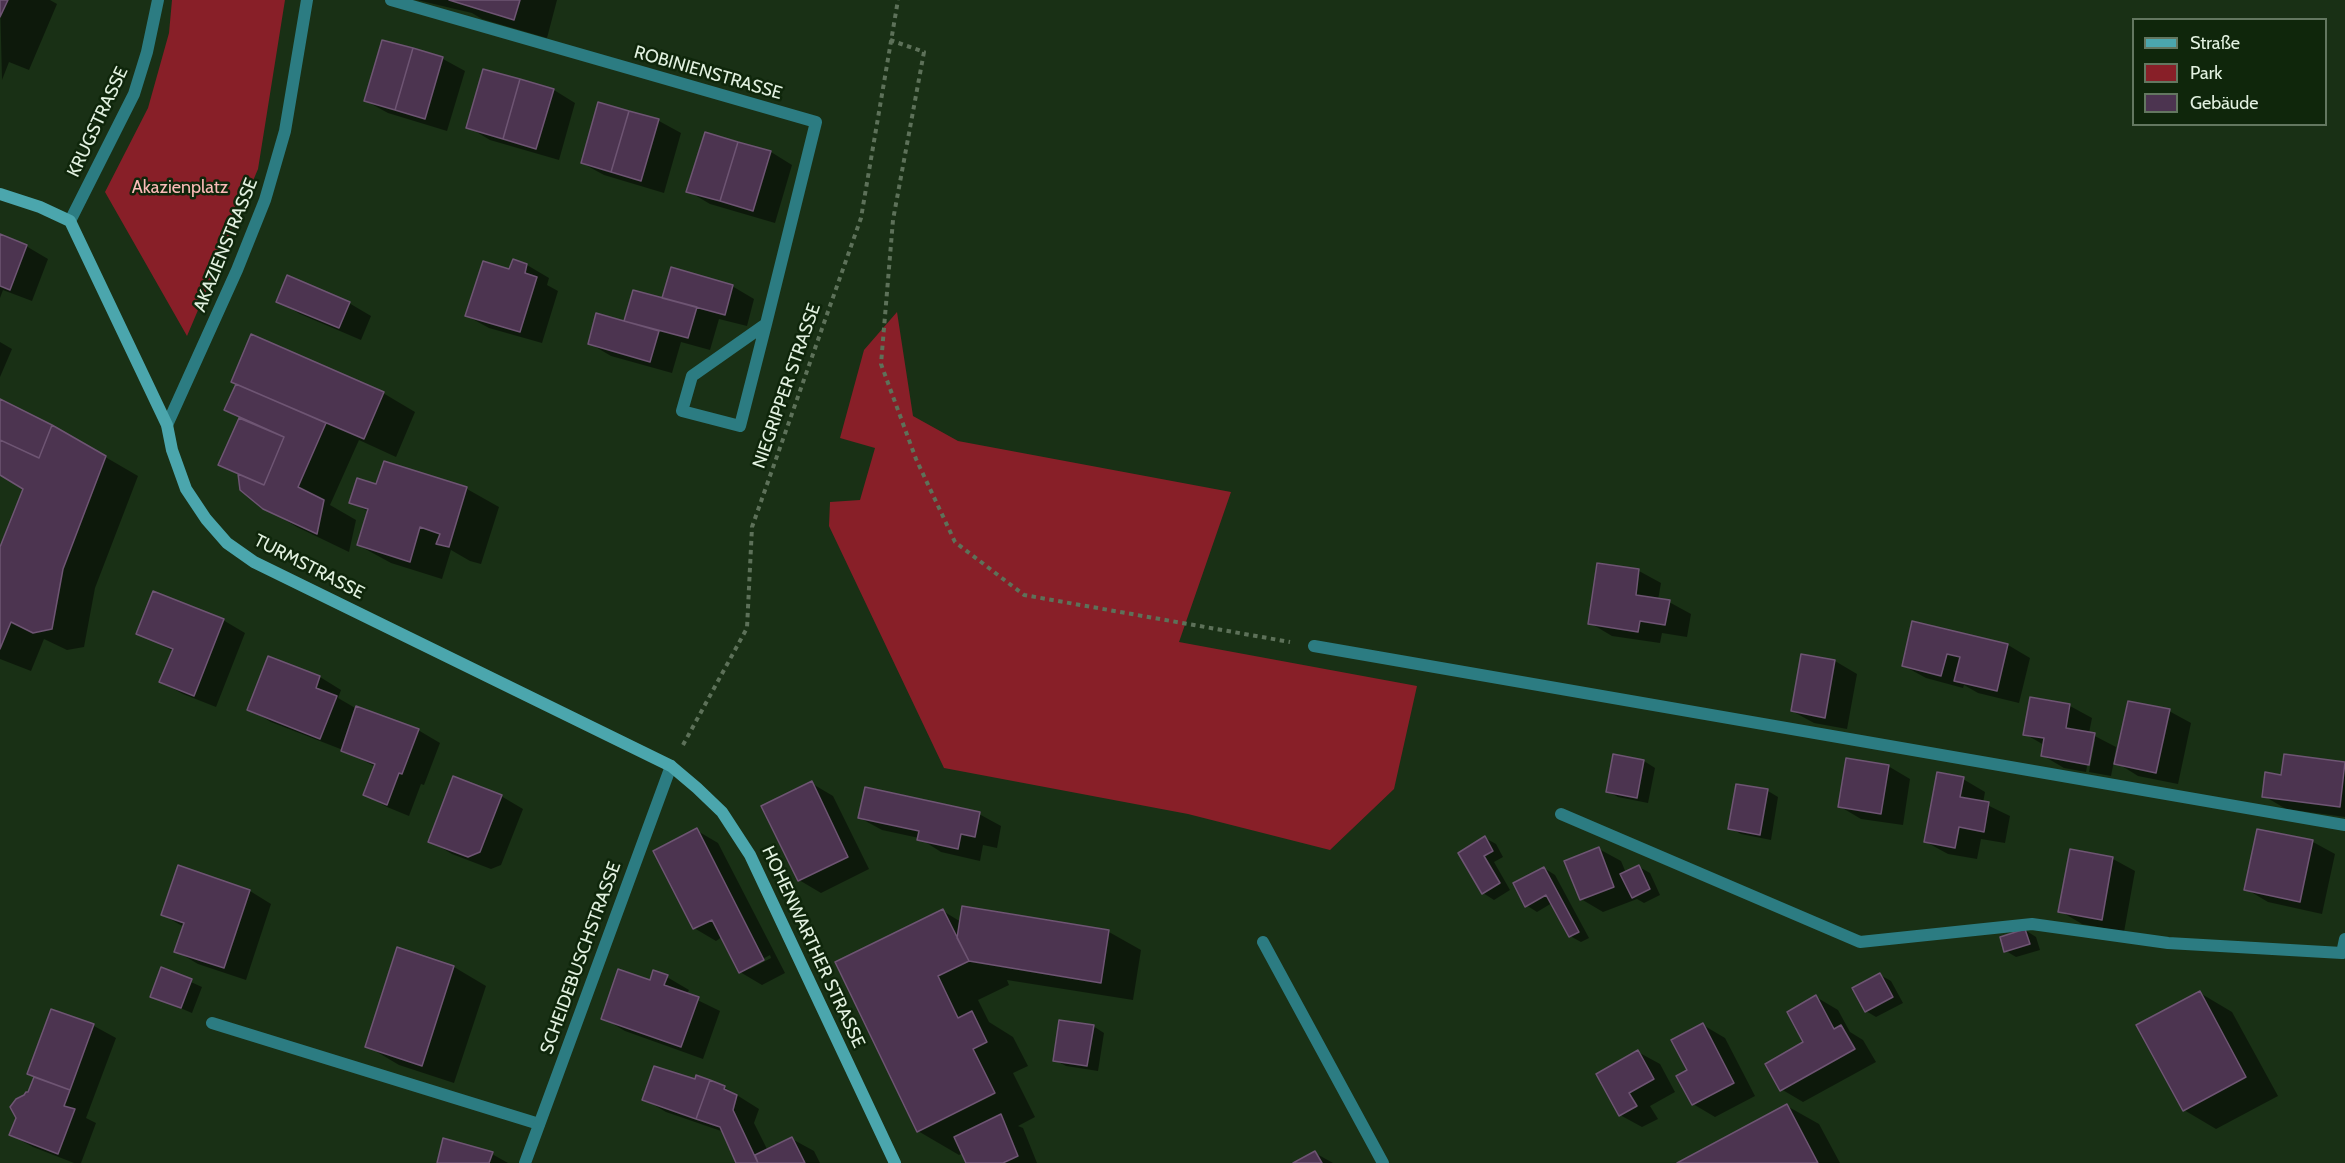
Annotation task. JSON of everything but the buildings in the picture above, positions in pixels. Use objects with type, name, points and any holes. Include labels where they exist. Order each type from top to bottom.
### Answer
[{"type":"street","name":"KRUGSTRASSE","points":[[70,221],[134,94],[147,52],[158,0]]},
{"type":"street","name":"AKAZIENSTRASSE","points":[[167,425],[237,270],[265,200],[285,131],[307,0]]},
{"type":"street","name":"ROBINIENSTRASSE","points":[[391,0],[816,122],[766,324],[740,426],[682,411],[692,376],[766,324]]},
{"type":"street","points":[[0,194],[40,207],[70,221]]},
{"type":"street","name":"TURMSTRASSE","points":[[70,221],[167,425],[176,465],[192,501],[216,532],[247,557],[670,766]]},
{"type":"street","points":[[1314,646],[2345,825]]},
{"type":"street","name":"SCHEIDEBUSCHSTRASSE","points":[[525,1163],[670,766]]},
{"type":"street","name":"HOHENWARTHER STRASSE","points":[[670,766],[722,812],[750,855],[895,1163]]},
{"type":"street","points":[[1561,814],[1860,942],[2032,924],[2169,943],[2344,953],[2345,939]]},
{"type":"street","points":[[1263,942],[1383,1163]]},
{"type":"street","points":[[212,1023],[539,1124]]},
{"type":"path","name":"NIEGRIPPER STRASSE","points":[[670,766],[747,628],[752,527],[861,218],[898,0]]},
{"type":"path","points":[[890,40],[924,52],[893,220],[881,363],[916,459],[955,542],[1024,595],[1314,646]]},
{"type":"green space","name":"Akazienplatz","points":[[172,0],[285,0],[258,169],[187,336],[105,192],[148,108],[169,33]]},
{"type":"green space","points":[[897,312],[913,416],[958,441],[1231,492],[1179,642],[1417,686],[1394,789],[1330,850],[1188,814],[944,768],[829,526],[830,502],[860,500],[875,448],[840,438],[864,350]]}]
